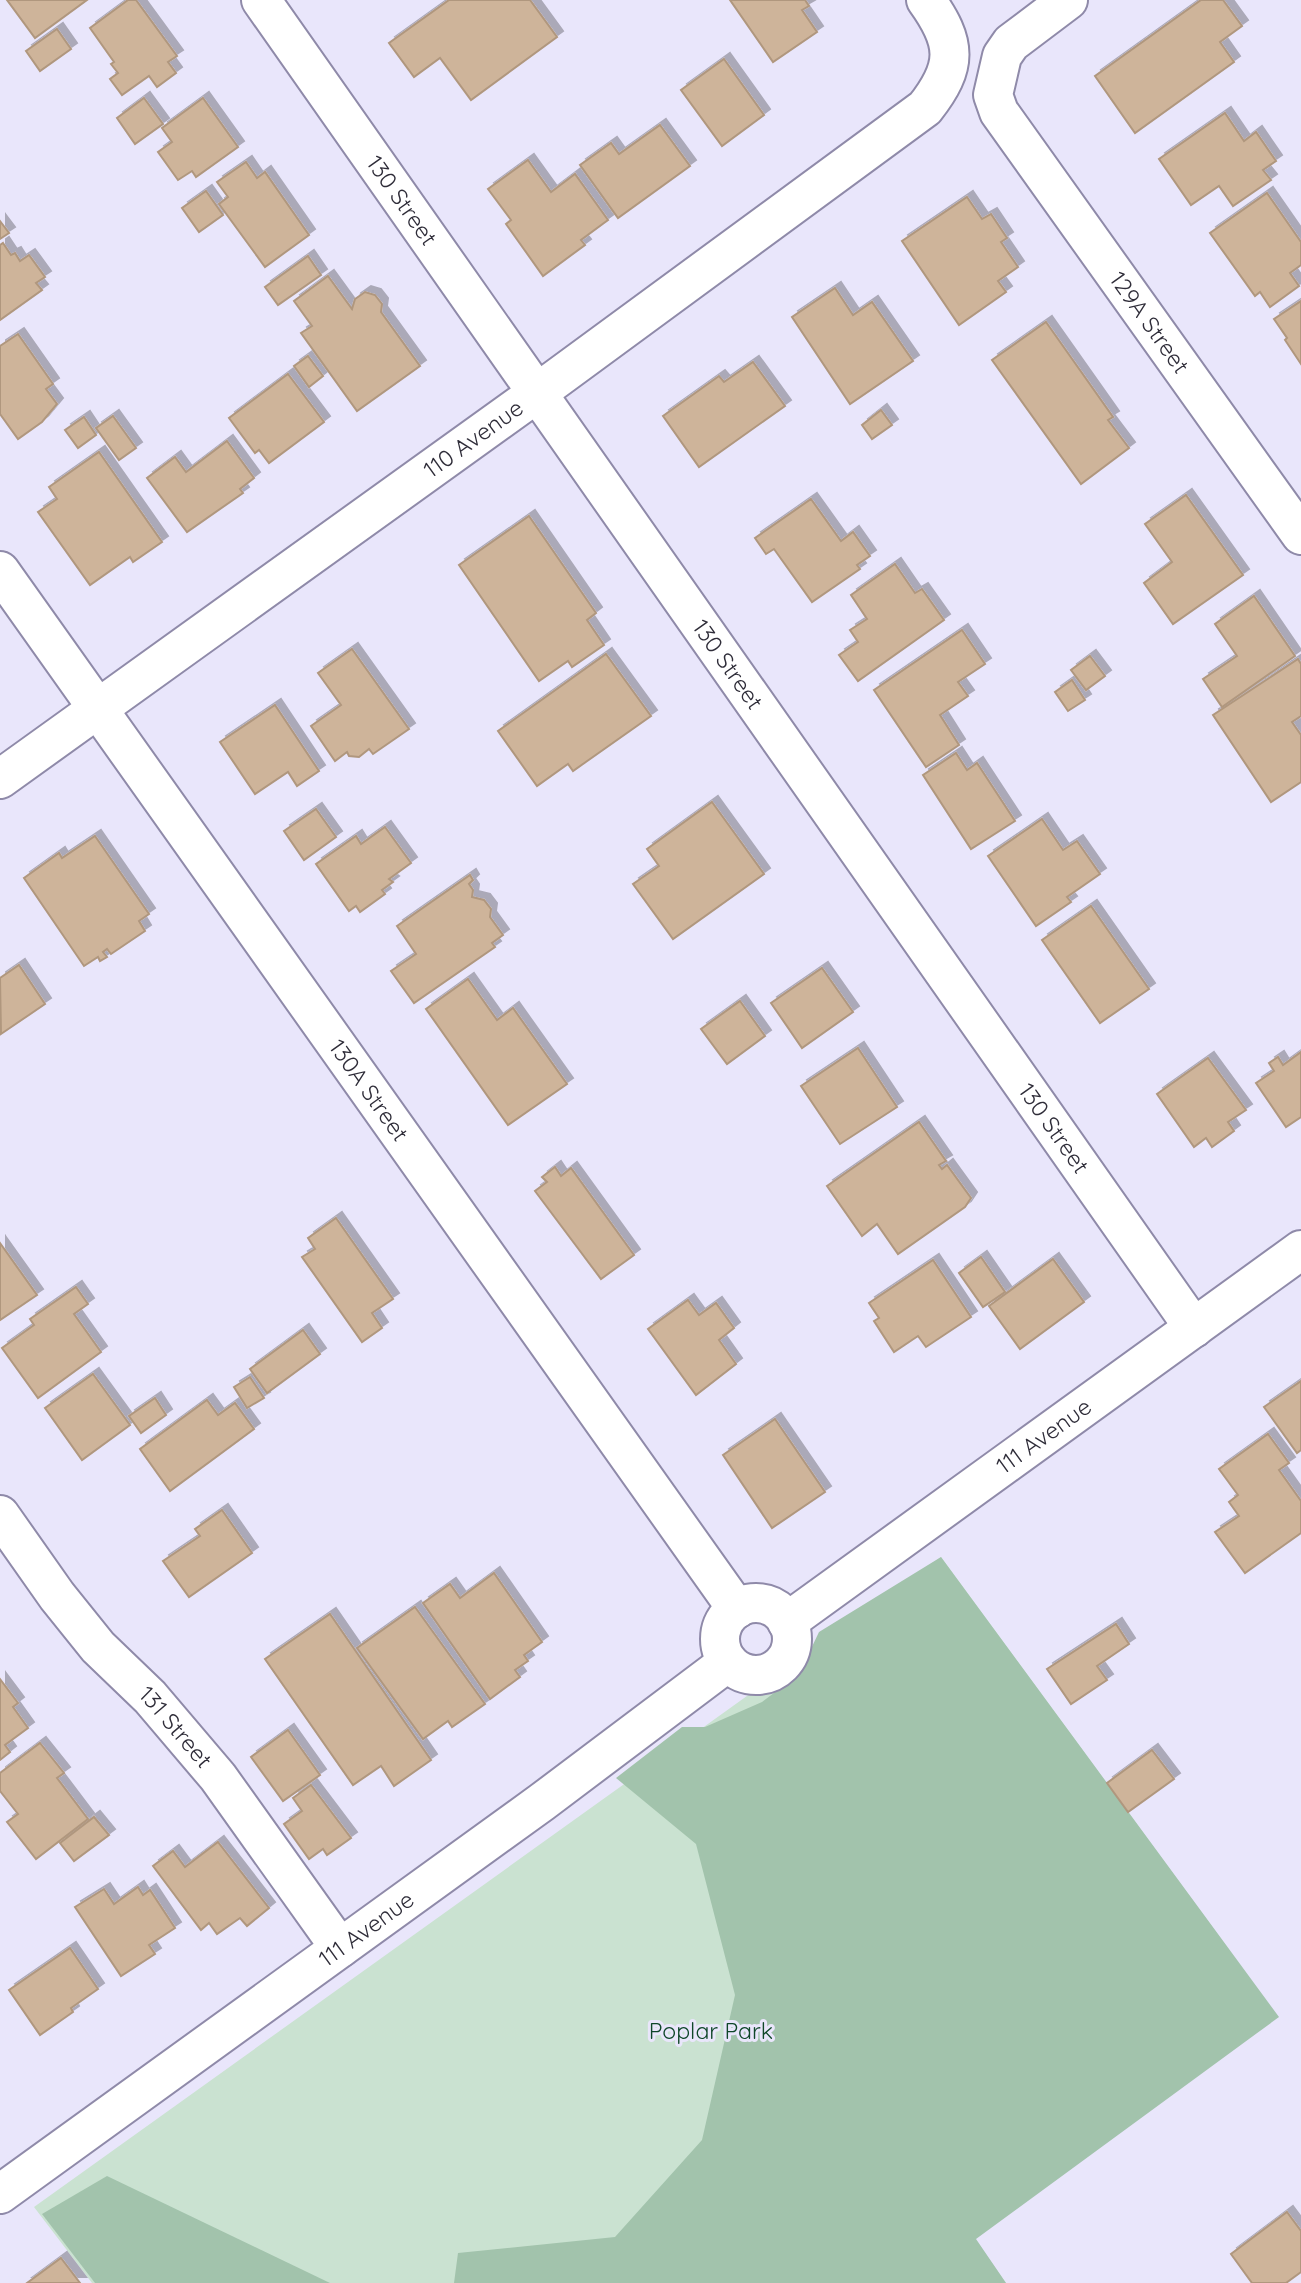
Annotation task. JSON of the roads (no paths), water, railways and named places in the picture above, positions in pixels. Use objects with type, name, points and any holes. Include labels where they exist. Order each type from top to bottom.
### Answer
[{"type":"street","name":"130 Street","points":[[261,0],[1194,1328]]},
{"type":"street","name":"110 Avenue","points":[[0,779],[537,393],[925,108],[940,89],[950,51],[943,23],[926,0]]},
{"type":"street","name":"129A Street","points":[[1069,0],[1011,43],[1002,56],[993,95],[999,112],[1301,534]]},
{"type":"street","name":"130A Street","points":[[0,571],[737,1609]]},
{"type":"street","name":"111 Avenue","points":[[787,1622],[1301,1250]]},
{"type":"street","name":"131 Street","points":[[0,1515],[98,1647],[149,1698],[218,1777],[340,1948]]},
{"type":"street","points":[[748,1604],[771,1606],[787,1622],[791,1645],[787,1657],[770,1672],[747,1674],[736,1670],[728,1662],[720,1639],[728,1616],[737,1609],[748,1604]]},
{"type":"street","name":"111 Avenue","points":[[0,2194],[542,1801],[728,1662]]},
{"type":"park label","name":"Poplar Park","points":[[711,2031]]}]
